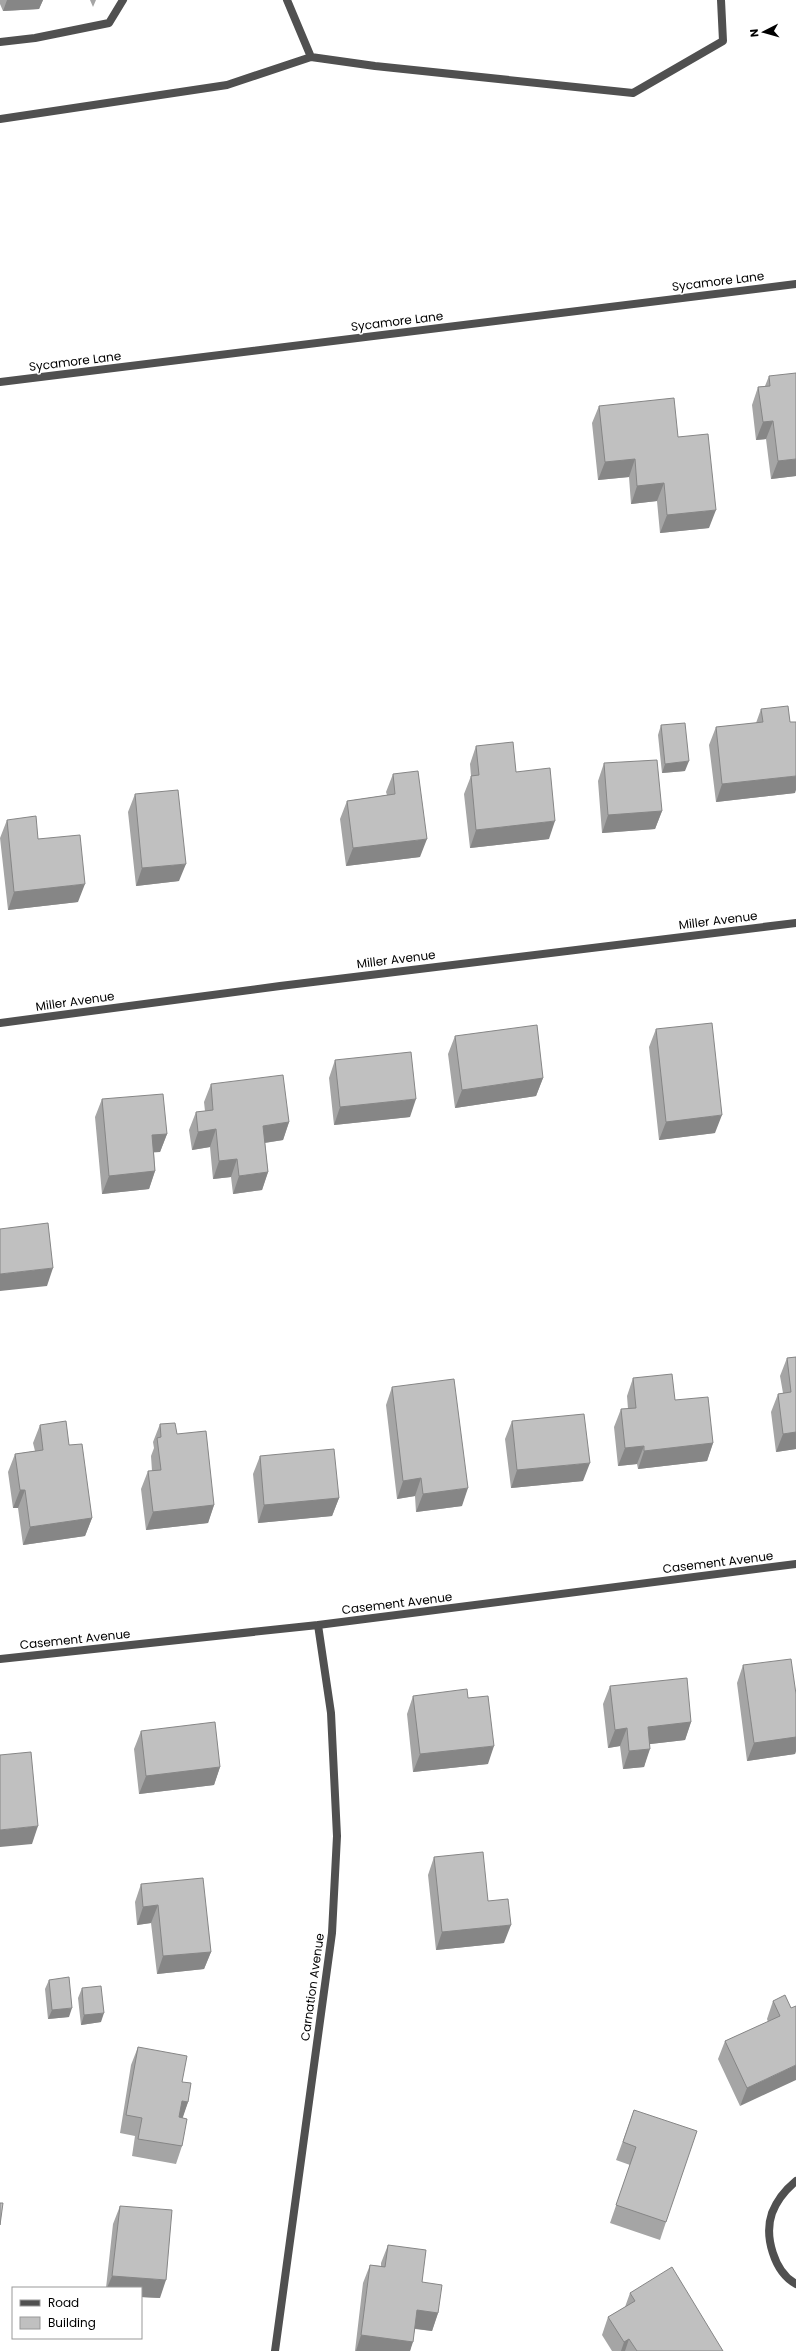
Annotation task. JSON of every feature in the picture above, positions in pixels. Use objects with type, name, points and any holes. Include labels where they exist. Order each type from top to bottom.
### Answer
[{"type":"street","points":[[0,42],[35,38],[109,23],[123,0]]},
{"type":"street","points":[[286,0],[311,57]]},
{"type":"street","points":[[0,119],[227,85],[311,57],[375,66],[633,93],[723,42],[721,0]]},
{"type":"street","name":"Sycamore Lane","points":[[0,382],[796,284]]},
{"type":"street","name":"Miller Avenue","points":[[0,1022],[796,923]]},
{"type":"street","name":"Casement Avenue","points":[[0,1659],[318,1625],[796,1564]]},
{"type":"street","name":"Carnation Avenue","points":[[275,2351],[332,1933],[337,1843],[331,1713],[318,1625]]},
{"type":"street","points":[[796,2182],[784,2192],[772,2213],[769,2238],[776,2262],[796,2284]]},
{"type":"building","points":[[796,373],[796,459],[778,461],[773,421],[763,422],[758,387],[770,386],[769,376]]},
{"type":"building","points":[[674,398],[678,437],[708,434],[716,510],[667,515],[664,483],[637,486],[635,459],[605,462],[599,406]]},
{"type":"building","points":[[788,706],[790,722],[796,722],[796,776],[722,784],[716,727],[763,722],[761,709]]},
{"type":"building","points":[[685,723],[689,761],[665,764],[661,725]]},
{"type":"building","points":[[513,742],[516,772],[550,768],[555,821],[476,830],[471,776],[479,775],[476,746]]},
{"type":"building","points":[[657,760],[662,811],[608,815],[604,763]]},
{"type":"building","points":[[418,771],[427,839],[353,848],[347,801],[395,794],[393,774]]},
{"type":"building","points":[[178,790],[186,864],[142,868],[135,794]]},
{"type":"building","points":[[36,816],[38,839],[80,835],[85,884],[14,892],[7,820]]},
{"type":"building","points":[[712,1023],[722,1115],[666,1122],[656,1029]]},
{"type":"building","points":[[537,1025],[543,1078],[462,1090],[455,1036]]},
{"type":"building","points":[[411,1052],[416,1099],[340,1107],[335,1060]]},
{"type":"building","points":[[283,1075],[289,1122],[263,1126],[268,1172],[239,1176],[237,1159],[219,1161],[216,1129],[198,1132],[196,1112],[213,1110],[211,1084]]},
{"type":"building","points":[[163,1094],[167,1134],[152,1135],[155,1171],[109,1176],[102,1099]]},
{"type":"building","points":[[48,1223],[53,1268],[0,1274],[0,1229]]},
{"type":"building","points":[[796,1357],[796,1432],[783,1434],[778,1394],[791,1392],[787,1358]]},
{"type":"building","points":[[672,1374],[675,1400],[708,1397],[713,1443],[644,1451],[644,1446],[625,1448],[621,1409],[636,1408],[633,1378]]},
{"type":"building","points":[[454,1379],[468,1488],[423,1494],[421,1478],[403,1481],[392,1387]]},
{"type":"building","points":[[584,1414],[590,1463],[517,1470],[512,1421]]},
{"type":"building","points":[[66,1421],[69,1445],[82,1444],[92,1518],[30,1527],[25,1490],[20,1490],[15,1454],[43,1450],[40,1425]]},
{"type":"building","points":[[175,1423],[177,1434],[206,1431],[214,1505],[153,1512],[148,1471],[161,1470],[157,1438],[161,1437],[160,1424]]},
{"type":"building","points":[[334,1449],[339,1498],[264,1505],[260,1456]]},
{"type":"building","points":[[791,1659],[796,1694],[796,1737],[754,1743],[743,1665]]},
{"type":"building","points":[[687,1678],[691,1722],[648,1727],[650,1749],[629,1751],[627,1728],[615,1730],[610,1686]]},
{"type":"building","points":[[467,1689],[468,1698],[488,1696],[494,1746],[420,1754],[413,1696]]},
{"type":"building","points":[[215,1722],[220,1767],[146,1776],[141,1731]]},
{"type":"building","points":[[31,1752],[38,1826],[0,1830],[0,1755]]},
{"type":"building","points":[[483,1852],[488,1901],[508,1899],[511,1925],[442,1932],[434,1857]]},
{"type":"building","points":[[203,1878],[211,1952],[163,1956],[158,1905],[143,1907],[141,1884]]},
{"type":"building","points":[[69,1977],[72,2008],[52,2010],[49,1980]]},
{"type":"building","points":[[101,1986],[104,2013],[84,2015],[82,1988]]},
{"type":"building","points":[[785,1995],[791,2008],[796,2006],[796,2065],[747,2088],[725,2041],[780,2016],[773,2001]]},
{"type":"building","points":[[138,2047],[187,2056],[182,2082],[191,2083],[188,2102],[182,2101],[179,2117],[187,2119],[182,2146],[138,2139],[142,2118],[126,2115]]},
{"type":"building","points":[[634,2110],[697,2131],[666,2222],[616,2205],[636,2147],[623,2142]]},
{"type":"building","points":[[0,2203],[3,2203],[0,2225]]},
{"type":"building","points":[[120,2206],[172,2210],[166,2280],[112,2276]]},
{"type":"building","points":[[388,2245],[426,2250],[422,2282],[442,2285],[438,2313],[417,2310],[413,2342],[361,2335],[370,2265],[385,2267]]},
{"type":"building","points":[[672,2267],[723,2351],[637,2351],[629,2339],[624,2342],[608,2317],[635,2301],[630,2293]]}]
